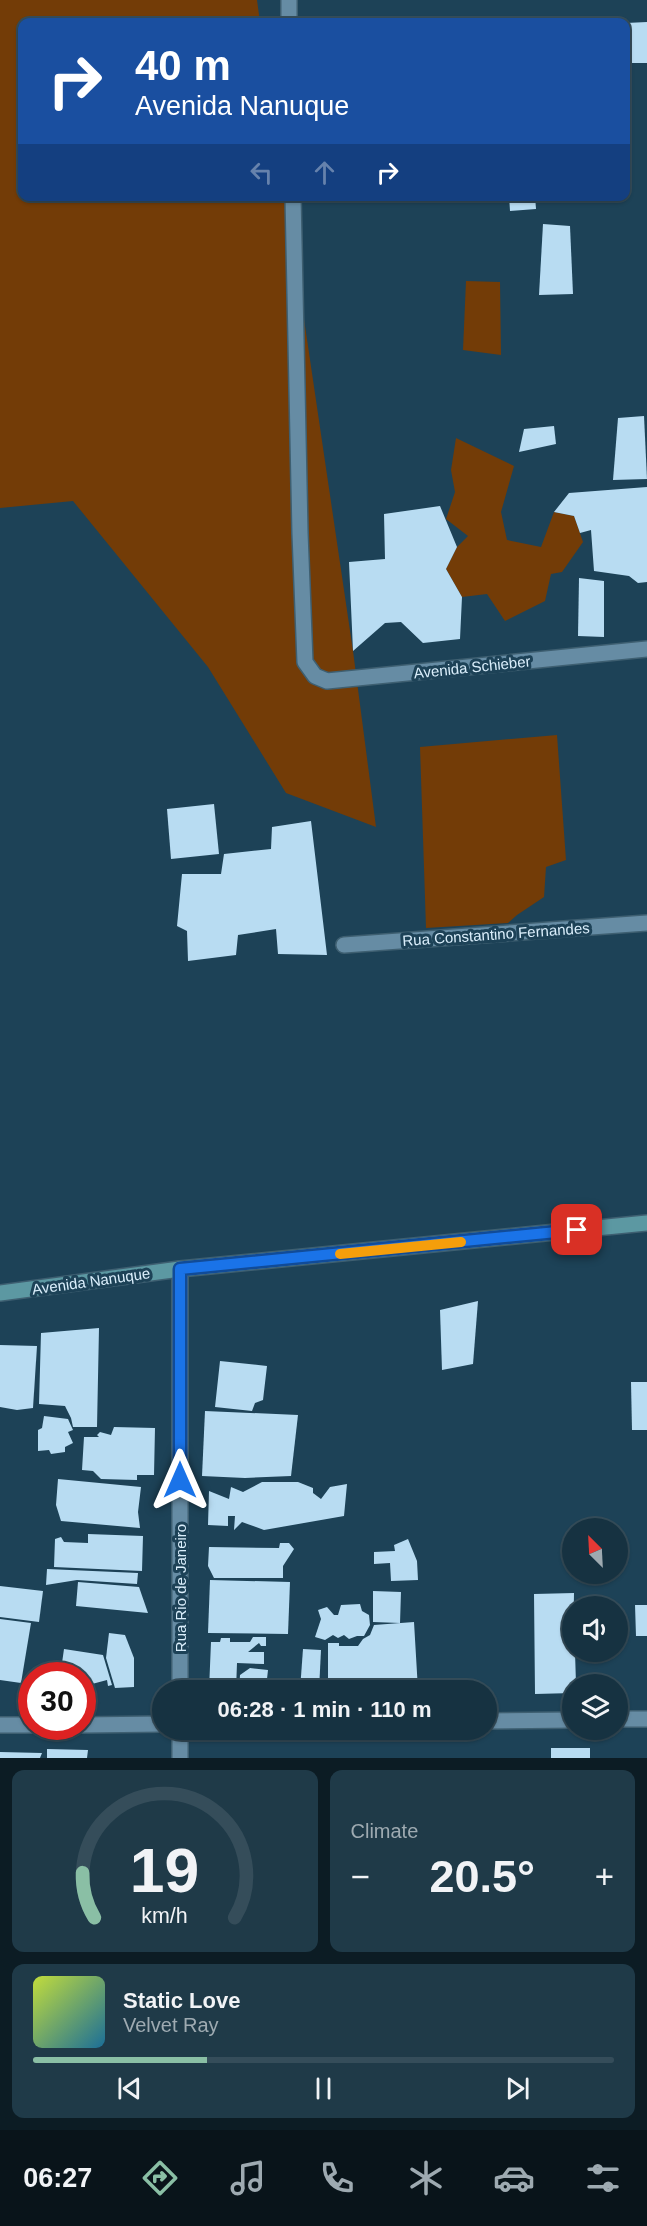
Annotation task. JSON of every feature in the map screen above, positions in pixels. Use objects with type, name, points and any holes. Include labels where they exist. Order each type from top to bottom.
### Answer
[{"type":"main road","name":"Avenida Nanuque","points":[[0,1293],[180,1269],[647,1223]]},
{"type":"street","points":[[289,0],[289,18]]},
{"type":"street","name":"Avenida Schieber","points":[[293,201],[305,662],[315,676],[327,681],[647,650]]},
{"type":"street","name":"Rua Constantino Fernandes","points":[[345,945],[647,923]]},
{"type":"street","name":"Rua Rio de Janeiro","points":[[180,1269],[180,1680]]},
{"type":"street","points":[[628,1719],[647,1719]]},
{"type":"street","points":[[497,1721],[562,1720]]},
{"type":"street","points":[[96,1725],[152,1724]]},
{"type":"street","points":[[0,1725],[18,1725]]},
{"type":"street","points":[[180,1740],[180,1758]]},
{"type":"shaded area","points":[[0,0],[257,0],[259,18],[18,18],[18,201],[287,201],[353,651],[376,827],[286,793],[208,667],[73,501],[0,508]]},
{"type":"shaded area","points":[[466,281],[500,282],[501,355],[463,350]]},
{"type":"shaded area","points":[[456,438],[514,466],[501,512],[507,540],[541,547],[554,512],[574,516],[583,542],[562,572],[551,574],[545,601],[505,621],[487,594],[462,597],[446,569],[457,547],[468,536],[446,519],[455,492],[451,470]]},
{"type":"shaded area","points":[[557,735],[566,860],[546,867],[544,897],[508,923],[426,928],[420,747]]},
{"type":"building","points":[[647,22],[647,63],[630,63],[630,23]]},
{"type":"building","points":[[509,201],[535,201],[536,209],[510,211]]},
{"type":"building","points":[[543,224],[570,226],[573,294],[539,295]]},
{"type":"building","points":[[644,416],[647,479],[613,480],[618,418]]},
{"type":"building","points":[[554,426],[556,444],[519,452],[524,429]]},
{"type":"building","points":[[647,487],[647,582],[638,583],[629,576],[594,571],[591,530],[580,533],[574,516],[554,512],[569,493]]},
{"type":"building","points":[[440,506],[457,547],[446,569],[462,597],[460,639],[423,643],[401,622],[385,623],[353,651],[349,562],[385,559],[384,514]]},
{"type":"building","points":[[579,578],[604,581],[604,637],[578,636]]},
{"type":"building","points":[[214,804],[219,854],[171,859],[167,809]]},
{"type":"building","points":[[311,821],[327,955],[278,954],[276,929],[238,935],[236,955],[188,961],[187,931],[177,926],[182,874],[221,874],[224,854],[271,849],[272,827]]},
{"type":"building","points":[[478,1301],[473,1364],[442,1370],[440,1310]]},
{"type":"building","points":[[99,1328],[97,1427],[73,1427],[65,1406],[39,1404],[41,1333]]},
{"type":"building","points":[[0,1345],[37,1346],[33,1408],[17,1410],[0,1407]]},
{"type":"building","points":[[220,1361],[267,1366],[263,1400],[255,1403],[252,1411],[215,1407]]},
{"type":"building","points":[[631,1382],[647,1382],[647,1430],[632,1430]]},
{"type":"building","points":[[205,1411],[298,1415],[291,1476],[245,1478],[202,1476]]},
{"type":"building","points":[[44,1416],[68,1419],[73,1430],[68,1432],[73,1443],[65,1447],[65,1452],[51,1454],[49,1450],[38,1451],[38,1430],[42,1428]]},
{"type":"building","points":[[114,1427],[155,1428],[154,1475],[137,1475],[137,1480],[101,1479],[93,1471],[82,1470],[84,1437],[99,1437],[97,1435],[100,1432],[111,1435]]},
{"type":"building","points":[[58,1479],[141,1487],[138,1512],[140,1528],[61,1521],[56,1505]]},
{"type":"building","points":[[262,1482],[298,1482],[313,1488],[313,1493],[321,1499],[330,1487],[347,1484],[344,1516],[264,1530],[242,1522],[234,1530],[235,1516],[228,1516],[228,1526],[208,1525],[209,1491],[229,1499],[231,1487],[243,1492]]},
{"type":"building","points":[[88,1534],[143,1536],[142,1571],[54,1567],[55,1539],[61,1537],[64,1542],[88,1543]]},
{"type":"building","points":[[408,1539],[417,1561],[418,1580],[391,1581],[390,1563],[374,1564],[374,1552],[395,1551],[394,1545]]},
{"type":"building","points":[[280,1543],[289,1543],[294,1549],[283,1566],[283,1578],[214,1578],[208,1566],[209,1547],[279,1548]]},
{"type":"building","points":[[47,1569],[138,1573],[137,1584],[77,1580],[46,1585]]},
{"type":"building","points":[[210,1580],[290,1582],[288,1634],[208,1633]]},
{"type":"building","points":[[78,1582],[139,1587],[148,1613],[76,1606]]},
{"type":"building","points":[[0,1586],[43,1591],[39,1622],[0,1617]]},
{"type":"building","points":[[373,1591],[401,1592],[400,1623],[373,1622]]},
{"type":"building","points":[[574,1593],[574,1596],[562,1596],[562,1662],[575,1662],[576,1674],[562,1674],[562,1693],[535,1694],[534,1594]]},
{"type":"building","points":[[360,1604],[362,1611],[369,1615],[370,1625],[364,1636],[349,1639],[344,1635],[338,1638],[333,1635],[325,1640],[315,1637],[321,1619],[318,1610],[327,1607],[334,1615],[338,1615],[341,1605]]},
{"type":"building","points":[[635,1605],[647,1605],[647,1636],[636,1636]]},
{"type":"building","points":[[0,1619],[31,1623],[24,1662],[18,1662],[18,1683],[0,1680]]},
{"type":"building","points":[[414,1622],[417,1680],[328,1680],[328,1643],[339,1643],[339,1646],[358,1646],[370,1635],[374,1625]]},
{"type":"building","points":[[109,1633],[125,1635],[134,1658],[134,1687],[115,1688],[106,1658]]},
{"type":"building","points":[[253,1637],[266,1637],[266,1646],[261,1646],[259,1643],[248,1652],[264,1652],[264,1664],[237,1663],[236,1680],[209,1680],[211,1642],[220,1642],[221,1638],[230,1638],[230,1642],[250,1642]]},
{"type":"building","points":[[64,1649],[103,1655],[112,1685],[108,1686],[107,1680],[96,1683],[96,1662],[62,1662]]},
{"type":"building","points":[[303,1649],[321,1650],[320,1680],[301,1680]]},
{"type":"building","points":[[250,1668],[268,1670],[267,1680],[240,1680],[240,1675]]},
{"type":"building","points":[[551,1748],[590,1748],[590,1758],[551,1758]]},
{"type":"building","points":[[47,1749],[88,1750],[87,1758],[47,1758]]},
{"type":"building","points":[[0,1752],[42,1753],[40,1758],[0,1758]]},
{"type":"slow traffic","points":[[340,1254],[461,1242]]},
{"type":"route","points":[[180,1480],[180,1269],[577,1230]]}]
